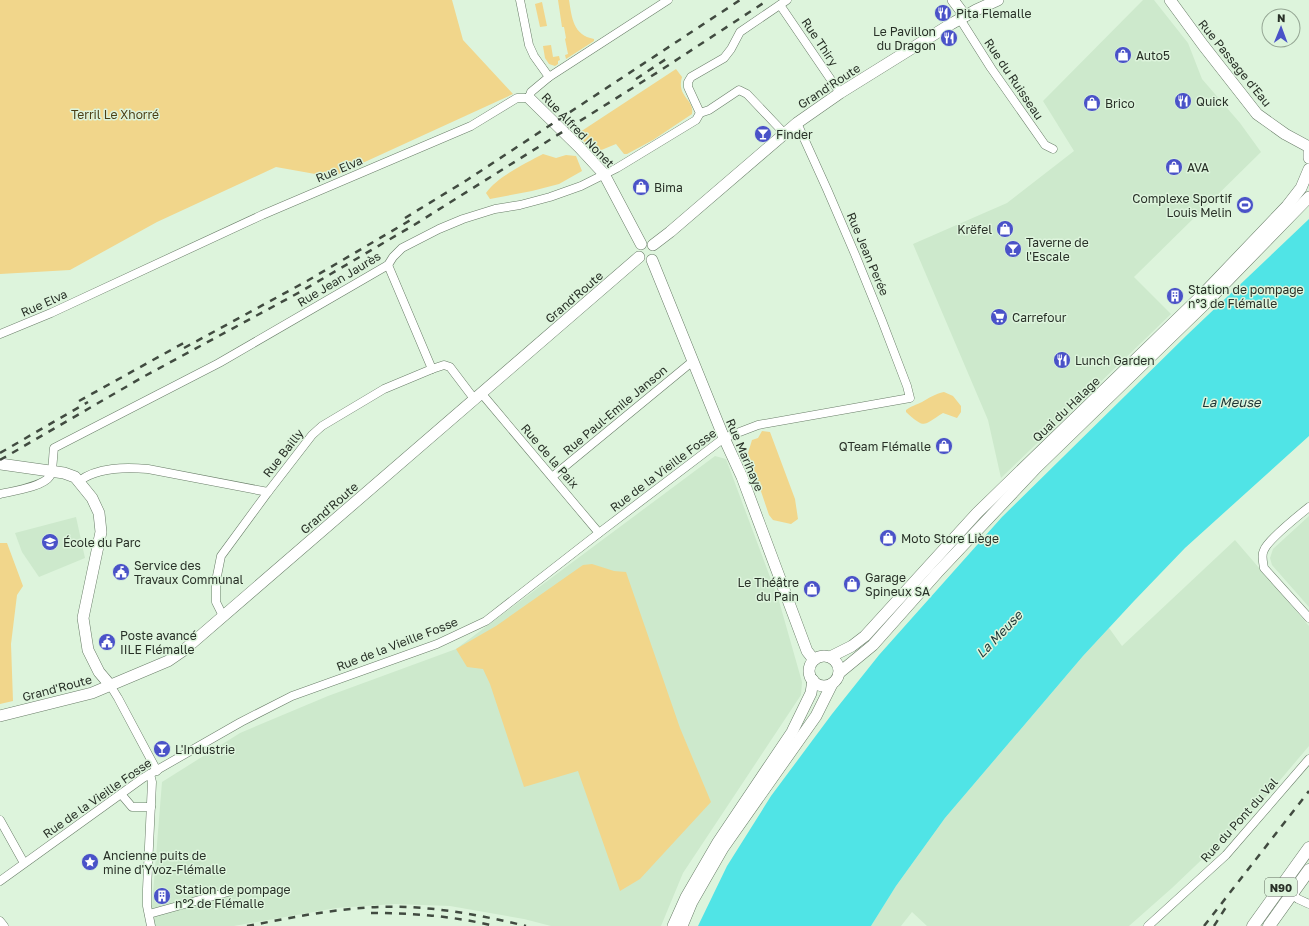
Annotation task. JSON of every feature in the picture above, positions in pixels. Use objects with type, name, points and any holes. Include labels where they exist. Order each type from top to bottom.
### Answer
[{"type":"main road","name":"N90","points":[[1253,926],[1309,848]]},
{"type":"main road","name":"N90","points":[[1269,926],[1309,870]]},
{"type":"street","points":[[520,0],[530,45],[538,62],[549,77]]},
{"type":"street","points":[[529,98],[531,92],[549,77],[668,0]]},
{"type":"street","points":[[953,0],[962,18]]},
{"type":"street","name":"Grand'Route","points":[[653,245],[797,123],[840,93],[962,18],[998,0]]},
{"type":"street","name":"Rue Passage d'Eau","points":[[1170,0],[1203,45],[1258,114],[1285,134],[1309,147]]},
{"type":"street","points":[[700,113],[688,87],[688,82],[691,77],[724,58],[731,50],[740,32],[783,2]]},
{"type":"street","name":"Rue Thiry","points":[[783,2],[840,93]]},
{"type":"street","name":"Rue du Ruisseau","points":[[962,18],[991,68],[1045,145],[1053,149]]},
{"type":"street","name":"Rue Jean Jaurès","points":[[52,471],[54,448],[219,364],[388,265],[393,257],[402,248],[463,218],[495,209],[520,205],[550,197],[581,186],[617,168],[696,120],[700,113],[709,110],[739,90],[747,94],[784,133]]},
{"type":"street","name":"Rue Elva","points":[[0,334],[51,313],[262,215],[471,126],[517,98],[529,98]]},
{"type":"street","name":"Rue Alfred Nonet","points":[[529,98],[604,174],[641,244]]},
{"type":"street","name":"Rue Jean Perée","points":[[797,123],[868,283],[904,377],[910,398]]},
{"type":"street","points":[[1309,152],[1309,158]]},
{"type":"street","name":"Quai du Halage","points":[[830,657],[852,646],[865,636],[977,513],[1202,295],[1287,206],[1301,188],[1309,169]]},
{"type":"street","name":"Quai du Halage","points":[[839,672],[873,645],[937,573],[1037,467],[1204,305],[1309,197]]},
{"type":"street","points":[[645,242],[653,245],[656,250],[655,256],[652,260],[647,261],[639,257],[637,253],[641,244],[645,242]]},
{"type":"street","name":"Grand'Route","points":[[0,716],[92,693],[168,661],[184,650],[639,257]]},
{"type":"street","name":"Rue Marihaye","points":[[652,260],[724,438],[742,477],[807,651],[814,660]]},
{"type":"street","points":[[388,265],[432,368]]},
{"type":"street","name":"Rue Paul-Emile Janson","points":[[552,477],[693,361]]},
{"type":"street","name":"Rue Bailly","points":[[223,616],[216,602],[216,581],[221,556],[312,434],[322,426],[384,389],[432,368],[444,365],[450,367],[478,397]]},
{"type":"street","name":"Rue de la Paix","points":[[478,397],[552,477],[599,533]]},
{"type":"street","name":"Rue de la Vieille Fosse","points":[[0,881],[153,772],[241,722],[292,696],[437,644],[486,621],[724,438],[758,425],[910,398]]},
{"type":"street","points":[[0,464],[64,473],[75,477],[92,498],[99,513],[101,523],[100,532],[83,618],[85,637],[88,650],[98,672],[110,685],[118,698],[153,772],[147,889],[151,926]]},
{"type":"street","points":[[79,481],[96,472],[132,468],[148,469],[268,492]]},
{"type":"street","points":[[0,494],[34,485],[50,476],[52,471]]},
{"type":"street","points":[[1309,507],[1269,542],[1263,550],[1262,559],[1264,568],[1309,618]]},
{"type":"street","points":[[682,926],[692,902],[723,848],[816,716],[832,684],[835,681],[839,672],[838,665],[830,657],[822,656],[814,660],[810,668],[810,676],[813,680],[824,686],[832,684]]},
{"type":"street","points":[[673,926],[686,897],[718,842],[792,732],[810,694],[813,680]]},
{"type":"street","name":"Rue du Pont du Val","points":[[1148,926],[1226,855],[1309,759]]},
{"type":"street","points":[[121,794],[132,807],[151,807]]},
{"type":"street","points":[[0,820],[24,863]]},
{"type":"street","points":[[1281,887],[1309,904]]},
{"type":"street","points":[[149,914],[228,892]]},
{"type":"street","points":[[0,920],[4,926]]},
{"type":"shaded area","points":[[1143,0],[1154,0],[1188,43],[1202,79],[1240,123],[1261,152],[1134,277],[1171,314],[1001,478],[988,420],[913,244],[1007,203],[1074,151],[1043,101]]},
{"type":"shaded area","points":[[715,456],[726,459],[779,601],[802,682],[801,695],[683,873],[661,926],[551,926],[524,919],[450,906],[395,904],[336,908],[234,926],[148,926],[152,906],[162,782],[240,733],[328,696],[456,649]]},
{"type":"shaded area","points":[[1309,516],[1309,607],[1272,565],[1270,558],[1273,549]]},
{"type":"shaded area","name":"École du Parc","points":[[76,517],[85,558],[39,577],[22,552],[15,533]]},
{"type":"shaded area","points":[[1235,540],[1309,626],[1309,746],[1258,806],[1172,888],[1129,926],[927,926],[912,912],[901,926],[871,926],[896,886],[945,818],[1083,656],[1109,628],[1122,646]]},
{"type":"green space","name":"Terril Le Xhorré","points":[[0,0],[452,0],[463,40],[513,94],[332,177],[276,167],[157,222],[70,270],[0,274]]},
{"type":"green space","points":[[558,0],[569,0],[573,19],[578,30],[587,37],[594,39],[594,41],[566,59],[565,55],[568,54],[566,38],[564,27],[562,27]]},
{"type":"green space","points":[[542,2],[547,26],[540,27],[535,4]]},
{"type":"green space","points":[[551,45],[553,57],[559,56],[560,60],[555,66],[549,64],[545,58],[543,46]]},
{"type":"green space","points":[[676,69],[682,77],[681,89],[691,105],[692,114],[653,140],[627,154],[624,154],[616,144],[599,151],[593,151],[577,134]]},
{"type":"green space","points":[[543,154],[556,158],[566,155],[576,156],[582,171],[559,184],[490,199],[486,193],[497,181]]},
{"type":"green space","points":[[944,392],[953,396],[961,406],[961,412],[957,418],[943,413],[924,424],[917,421],[906,412],[906,410],[910,407]]},
{"type":"green space","points":[[762,431],[770,432],[795,499],[798,519],[791,524],[773,520],[769,515],[748,453],[752,440],[758,438]]},
{"type":"green space","points":[[0,543],[7,543],[23,586],[17,595],[11,644],[13,701],[0,704]]},
{"type":"green space","points":[[592,564],[614,571],[626,572],[680,728],[711,802],[640,879],[620,891],[578,771],[524,787],[490,684],[483,669],[467,667],[456,649],[496,626],[583,565]]},
{"type":"water","name":"La Meuse","points":[[1309,219],[1309,436],[1185,548],[1083,656],[945,818],[896,886],[871,926],[698,926],[727,866],[771,796],[832,714],[879,655],[1002,517],[1188,334]]},
{"type":"railway","points":[[405,218],[467,180],[740,0]]},
{"type":"railway","points":[[0,460],[143,377],[300,292],[414,225],[658,72],[768,0]]},
{"type":"railway","points":[[636,79],[666,59]]},
{"type":"railway","points":[[184,348],[307,281],[414,218]]},
{"type":"railway","points":[[79,401],[189,340]]},
{"type":"railway","points":[[0,453],[88,402]]},
{"type":"railway","points":[[1204,926],[1309,791]]},
{"type":"railway","points":[[1214,926],[1228,904]]},
{"type":"railway","points":[[247,926],[332,911],[382,907],[444,910],[526,926]]},
{"type":"railway","points":[[371,913],[433,916],[494,926]]},
{"type":"place","name":"Pita Flemalle","points":[[943,13]]},
{"type":"place","name":"Le Pavillon du Dragon","points":[[949,38]]},
{"type":"place","name":"Auto5","points":[[1123,55]]},
{"type":"place","name":"Quick","points":[[1183,101]]},
{"type":"place","name":"Brico","points":[[1092,103]]},
{"type":"place","name":"Finder","points":[[763,134]]},
{"type":"place","name":"AVA","points":[[1174,167]]},
{"type":"place","name":"Bima","points":[[641,187]]},
{"type":"place","name":"Complexe Sportif Louis Melin","points":[[1245,205]]},
{"type":"place","name":"Krëfel","points":[[1005,229]]},
{"type":"place","name":"Taverne de l'Escale","points":[[1013,249]]},
{"type":"place","name":"Station de pompage n°3 de Flémalle","points":[[1175,296]]},
{"type":"place","name":"Carrefour","points":[[999,317]]},
{"type":"place","name":"Lunch Garden","points":[[1062,360]]},
{"type":"place","name":"QTeam Flémalle","points":[[944,446]]},
{"type":"place","name":"Moto Store Liège","points":[[888,538]]},
{"type":"place","name":"École du Parc","points":[[50,542]]},
{"type":"place","name":"Service des Travaux Communal","points":[[121,572]]},
{"type":"place","name":"Garage Spineux SA","points":[[852,584]]},
{"type":"place","name":"Le Théâtre du Pain","points":[[812,589]]},
{"type":"place","name":"Poste avancé IILE Flémalle","points":[[107,642]]},
{"type":"place","name":"L'Industrie","points":[[162,749]]},
{"type":"place","name":"Ancienne puits de mine d'Yvoz-Flémalle","points":[[90,862]]},
{"type":"place","name":"Station de pompage n°2 de Flémalle","points":[[162,896]]}]
